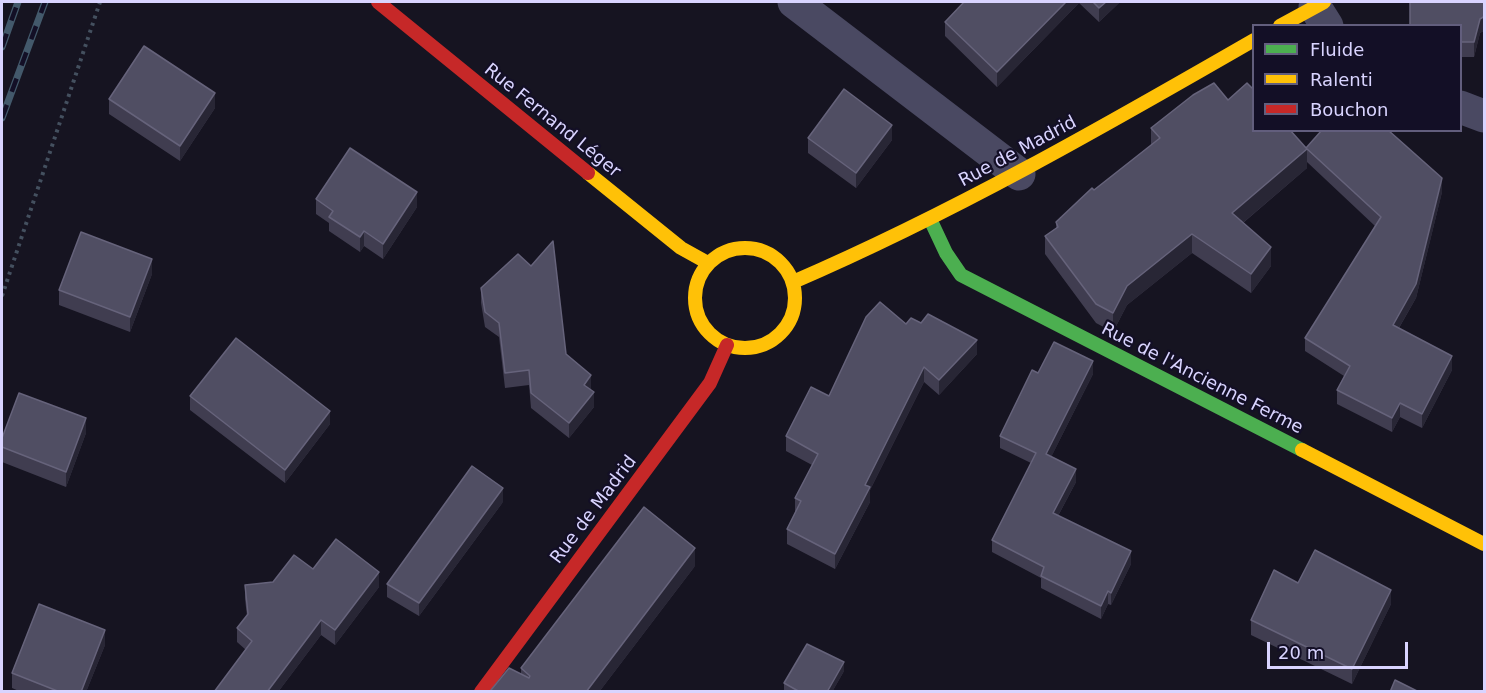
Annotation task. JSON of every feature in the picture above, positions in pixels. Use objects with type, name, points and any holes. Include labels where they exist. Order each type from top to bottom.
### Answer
[{"type":"street","name":"Rue Fernand Léger","points":[[378,2],[681,248],[708,263]]},
{"type":"street","points":[[794,2],[1019,174]]},
{"type":"street","points":[[1286,24],[1322,11]]},
{"type":"street","name":"Rue de Madrid","points":[[793,282],[930,219],[1019,174],[1252,41]]},
{"type":"street","points":[[1462,107],[1485,116]]},
{"type":"street","name":"Rue de l'Ancienne Ferme","points":[[930,219],[946,253],[961,275],[1485,544]]},
{"type":"street","points":[[747,247],[761,250],[786,268],[793,282],[796,298],[785,328],[773,339],[759,346],[743,348],[727,345],[713,336],[702,324],[696,309],[694,292],[699,276],[708,263],[731,249],[747,247]]},
{"type":"street","name":"Rue de Madrid","points":[[481,692],[710,382],[727,345]]},
{"type":"path","points":[[2,296],[100,2]]},
{"type":"building","points":[[964,2],[1066,2],[997,72],[945,22]]},
{"type":"building","points":[[1093,2],[1106,2],[1099,8]]},
{"type":"building","points":[[1410,2],[1485,2],[1485,16],[1480,19],[1474,42],[1462,42],[1462,24],[1410,24]]},
{"type":"building","points":[[144,46],[215,93],[180,146],[109,99]]},
{"type":"building","points":[[1214,83],[1228,100],[1247,83],[1252,88],[1252,132],[1292,132],[1307,149],[1232,213],[1271,247],[1251,274],[1192,234],[1127,286],[1113,313],[1096,304],[1045,236],[1058,227],[1056,222],[1092,188],[1094,190],[1160,138],[1151,128],[1193,95]]},
{"type":"building","points":[[844,89],[892,125],[856,173],[808,138]]},
{"type":"building","points":[[1320,132],[1390,132],[1442,178],[1416,284],[1393,325],[1452,356],[1422,414],[1400,403],[1392,418],[1337,390],[1350,366],[1305,338],[1381,217],[1306,148]]},
{"type":"building","points":[[350,148],[417,192],[383,244],[364,231],[360,237],[329,217],[333,211],[316,199]]},
{"type":"building","points":[[81,232],[152,259],[130,317],[59,290]]},
{"type":"building","points":[[553,241],[566,354],[591,375],[584,385],[594,392],[569,423],[531,393],[529,370],[505,373],[499,323],[485,312],[481,288],[518,254],[531,266]]},
{"type":"building","points":[[880,302],[906,324],[911,318],[921,323],[928,314],[977,340],[939,380],[924,367],[865,485],[870,487],[835,554],[787,529],[801,501],[795,498],[818,454],[786,436],[811,387],[829,396],[866,317]]},
{"type":"building","points":[[236,338],[330,411],[285,470],[190,396]]},
{"type":"building","points":[[1054,342],[1093,361],[1046,454],[1076,469],[1053,513],[1131,551],[1111,593],[1108,591],[1101,606],[1041,576],[1044,567],[992,540],[1036,453],[1000,436],[1032,370],[1038,373]]},
{"type":"building","points":[[19,393],[86,418],[66,472],[2,447],[2,438]]},
{"type":"building","points":[[472,466],[503,488],[419,603],[387,584]]},
{"type":"building","points":[[644,507],[695,548],[586,692],[494,692],[491,690],[509,668],[529,678],[530,676],[521,668]]},
{"type":"building","points":[[336,539],[379,572],[335,630],[321,620],[267,692],[214,692],[252,641],[237,628],[248,614],[245,585],[273,582],[294,555],[313,569]]},
{"type":"building","points":[[1315,550],[1391,590],[1352,669],[1251,620],[1274,570],[1298,583]]},
{"type":"building","points":[[39,604],[105,630],[81,692],[60,692],[12,673]]},
{"type":"building","points":[[807,644],[844,662],[827,692],[800,692],[784,683]]},
{"type":"building","points":[[1395,680],[1419,692],[1390,692]]},
{"type":"railway","points":[[2,47],[18,2]]},
{"type":"railway","points":[[2,118],[45,2]]},
{"type":"traffic: fast","points":[[930,219],[946,253],[961,275],[1302,450]]},
{"type":"traffic: slow","points":[[1284,24],[1324,2]]},
{"type":"traffic: slow","points":[[793,282],[911,227],[1027,168],[1252,41]]},
{"type":"traffic: slow","points":[[588,173],[681,248],[708,263]]},
{"type":"traffic: slow","points":[[745,248],[773,256],[787,270],[795,298],[787,326],[773,340],[745,348],[717,340],[703,326],[695,298],[703,270],[717,256],[745,248]]},
{"type":"traffic: slow","points":[[1302,450],[1484,544]]},
{"type":"traffic: jam","points":[[378,2],[588,173]]},
{"type":"traffic: jam","points":[[481,692],[710,383],[727,345]]}]
